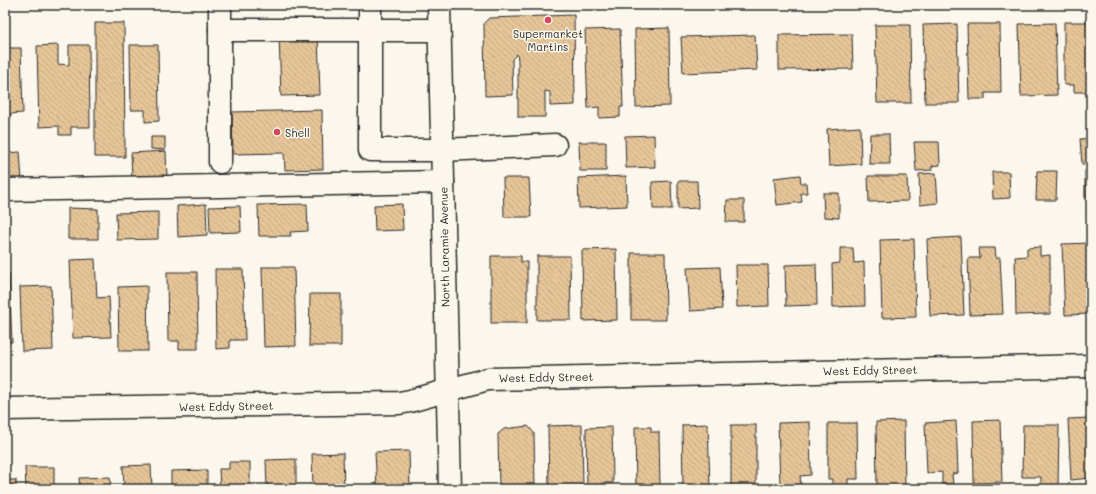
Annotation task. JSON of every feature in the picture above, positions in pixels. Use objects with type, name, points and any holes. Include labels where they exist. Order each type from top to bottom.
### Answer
[{"type":"street","points":[[220,5],[220,162]]},
{"type":"street","points":[[370,5],[370,150],[442,150],[555,145]]},
{"type":"street","name":"North Laramie Avenue","points":[[438,5],[450,489]]},
{"type":"street","points":[[220,30],[439,30]]},
{"type":"street","points":[[5,190],[443,182]]},
{"type":"street","name":"West Eddy Street","points":[[5,409],[399,403],[488,379],[1091,366]]},
{"type":"building","points":[[574,15],[575,105],[550,106],[550,92],[545,91],[545,117],[518,117],[517,54],[512,59],[513,95],[485,96],[484,23],[489,18]]},
{"type":"building","points":[[1064,22],[1091,22],[1090,92],[1074,92],[1074,85],[1064,85]]},
{"type":"building","points":[[95,23],[124,23],[125,157],[95,157]]},
{"type":"building","points":[[1055,23],[1057,95],[1021,96],[1019,24]]},
{"type":"building","points":[[957,24],[959,103],[925,103],[923,25]]},
{"type":"building","points":[[967,24],[1000,24],[1001,93],[985,93],[985,99],[969,99]]},
{"type":"building","points":[[875,25],[910,25],[911,103],[877,103]]},
{"type":"building","points":[[669,28],[670,106],[636,107],[635,29]]},
{"type":"building","points":[[620,29],[623,107],[620,107],[620,117],[599,118],[599,107],[588,108],[585,30]]},
{"type":"building","name":"Shell","points":[[318,33],[320,95],[281,96],[279,34]]},
{"type":"building","points":[[852,34],[853,69],[779,70],[779,35]]},
{"type":"building","points":[[755,35],[757,70],[683,73],[681,37]]},
{"type":"building","points":[[58,45],[58,64],[69,65],[69,45],[89,45],[90,127],[71,127],[71,135],[59,135],[59,126],[39,127],[37,46]]},
{"type":"building","points":[[130,45],[158,45],[159,121],[145,122],[145,110],[131,110]]},
{"type":"building","points":[[5,48],[21,48],[23,113],[10,114],[10,121],[5,122]]},
{"type":"building","name":"Shell","points":[[322,110],[323,169],[285,170],[284,153],[233,154],[232,112]]},
{"type":"building","points":[[860,127],[861,164],[829,166],[827,129]]},
{"type":"building","points":[[870,134],[889,134],[890,164],[869,164]]},
{"type":"building","points":[[654,135],[655,167],[626,168],[625,136]]},
{"type":"building","points":[[151,137],[165,137],[165,150],[151,149]]},
{"type":"building","points":[[1091,138],[1091,164],[1082,164],[1080,139]]},
{"type":"building","points":[[579,142],[606,142],[606,171],[580,171]]},
{"type":"building","points":[[914,142],[939,142],[940,165],[932,166],[932,170],[916,171]]},
{"type":"building","points":[[166,151],[167,178],[132,179],[131,153]]},
{"type":"building","points":[[20,152],[22,180],[5,181],[5,153]]},
{"type":"building","points":[[1037,171],[1057,171],[1056,200],[1036,200]]},
{"type":"building","points":[[1085,171],[1091,171],[1091,197],[1085,197]]},
{"type":"building","points":[[992,172],[1009,172],[1010,198],[993,199]]},
{"type":"building","points":[[936,173],[938,203],[920,205],[919,174]]},
{"type":"building","points":[[800,175],[801,183],[806,183],[807,193],[801,193],[802,202],[777,205],[774,178]]},
{"type":"building","points":[[626,176],[627,206],[579,208],[578,178]]},
{"type":"building","points":[[868,176],[907,176],[908,201],[869,202]]},
{"type":"building","points":[[503,178],[529,178],[531,217],[504,217]]},
{"type":"building","points":[[671,181],[672,209],[653,209],[652,182]]},
{"type":"building","points":[[678,181],[697,181],[698,208],[678,209]]},
{"type":"building","points":[[823,193],[839,193],[839,218],[824,217]]},
{"type":"building","points":[[727,200],[744,200],[744,222],[726,222]]},
{"type":"building","points":[[206,204],[207,235],[178,237],[177,206]]},
{"type":"building","points":[[307,204],[308,231],[290,232],[291,236],[259,236],[258,205]]},
{"type":"building","points":[[402,204],[403,230],[375,231],[374,205]]},
{"type":"building","points":[[240,206],[241,232],[210,233],[209,207]]},
{"type":"building","points":[[68,208],[98,209],[98,239],[68,239]]},
{"type":"building","points":[[158,212],[158,239],[117,240],[116,213]]},
{"type":"building","points":[[961,237],[964,315],[930,316],[927,239]]},
{"type":"building","points":[[914,239],[916,317],[882,318],[880,240]]},
{"type":"building","points":[[1091,243],[1091,314],[1065,315],[1062,244]]},
{"type":"building","points":[[1040,247],[1040,256],[1050,255],[1050,314],[1016,315],[1015,257],[1027,256],[1027,248]]},
{"type":"building","points":[[840,248],[853,248],[854,263],[864,262],[865,306],[833,307],[832,264],[840,263]]},
{"type":"building","points":[[979,248],[995,248],[996,258],[1000,258],[1003,314],[970,315],[968,258],[980,258]]},
{"type":"building","points":[[616,249],[617,320],[583,321],[582,250]]},
{"type":"building","points":[[631,253],[665,253],[666,320],[631,320]]},
{"type":"building","points":[[491,256],[521,256],[521,262],[527,262],[527,323],[491,323]]},
{"type":"building","points":[[537,256],[570,256],[571,320],[537,320]]},
{"type":"building","points":[[95,259],[97,298],[109,297],[111,337],[73,338],[70,260]]},
{"type":"building","points":[[816,264],[817,305],[786,306],[785,265]]},
{"type":"building","points":[[736,265],[768,265],[769,306],[737,307]]},
{"type":"building","points":[[262,267],[294,267],[296,346],[264,347]]},
{"type":"building","points":[[720,267],[722,309],[690,311],[687,268]]},
{"type":"building","points":[[215,269],[243,269],[245,340],[230,340],[230,348],[216,349]]},
{"type":"building","points":[[167,272],[197,272],[198,349],[179,349],[179,341],[168,341]]},
{"type":"building","points":[[5,273],[9,273],[12,342],[5,342]]},
{"type":"building","points":[[51,286],[53,350],[22,351],[20,287]]},
{"type":"building","points":[[147,286],[148,351],[119,351],[118,287]]},
{"type":"building","points":[[310,294],[341,294],[341,346],[309,346]]},
{"type":"building","points":[[1091,418],[1091,478],[1071,480],[1068,419]]},
{"type":"building","points":[[1000,420],[1002,482],[974,483],[973,421]]},
{"type":"building","points":[[904,421],[905,489],[877,489],[876,422]]},
{"type":"building","points":[[956,421],[958,473],[952,474],[953,484],[942,484],[942,472],[927,473],[925,423]]},
{"type":"building","points":[[810,422],[811,475],[800,476],[801,485],[780,485],[778,423]]},
{"type":"building","points":[[828,423],[857,423],[858,479],[848,479],[848,489],[832,489],[832,479],[828,479]]},
{"type":"building","points":[[708,424],[710,489],[683,489],[682,425]]},
{"type":"building","points":[[582,425],[583,489],[549,489],[548,426]]},
{"type":"building","points":[[731,425],[756,425],[756,488],[731,488]]},
{"type":"building","points":[[1023,425],[1059,425],[1058,487],[1041,487],[1041,477],[1022,477]]},
{"type":"building","points":[[528,426],[534,433],[535,489],[499,489],[498,434],[504,429]]},
{"type":"building","points":[[612,427],[613,483],[602,483],[603,489],[587,489],[586,428]]},
{"type":"building","points":[[635,427],[651,427],[651,432],[659,432],[660,489],[636,489]]},
{"type":"building","points":[[409,451],[410,489],[377,489],[375,452]]},
{"type":"building","points":[[343,453],[344,489],[313,489],[312,454]]},
{"type":"building","points":[[296,459],[296,489],[267,489],[266,460]]},
{"type":"building","points":[[229,462],[250,462],[250,489],[220,489],[219,469],[229,469]]},
{"type":"building","points":[[151,465],[152,489],[124,489],[123,466]]},
{"type":"building","points":[[25,467],[54,467],[54,489],[26,489]]},
{"type":"building","points":[[207,470],[207,489],[171,489],[171,471]]},
{"type":"building","points":[[110,477],[111,489],[80,489],[79,478]]},
{"type":"building","points":[[5,480],[16,480],[16,489],[5,489]]},
{"type":"place","name":"Supermarket Martins","points":[[548,20]]},
{"type":"place","name":"Shell","points":[[277,132]]}]
